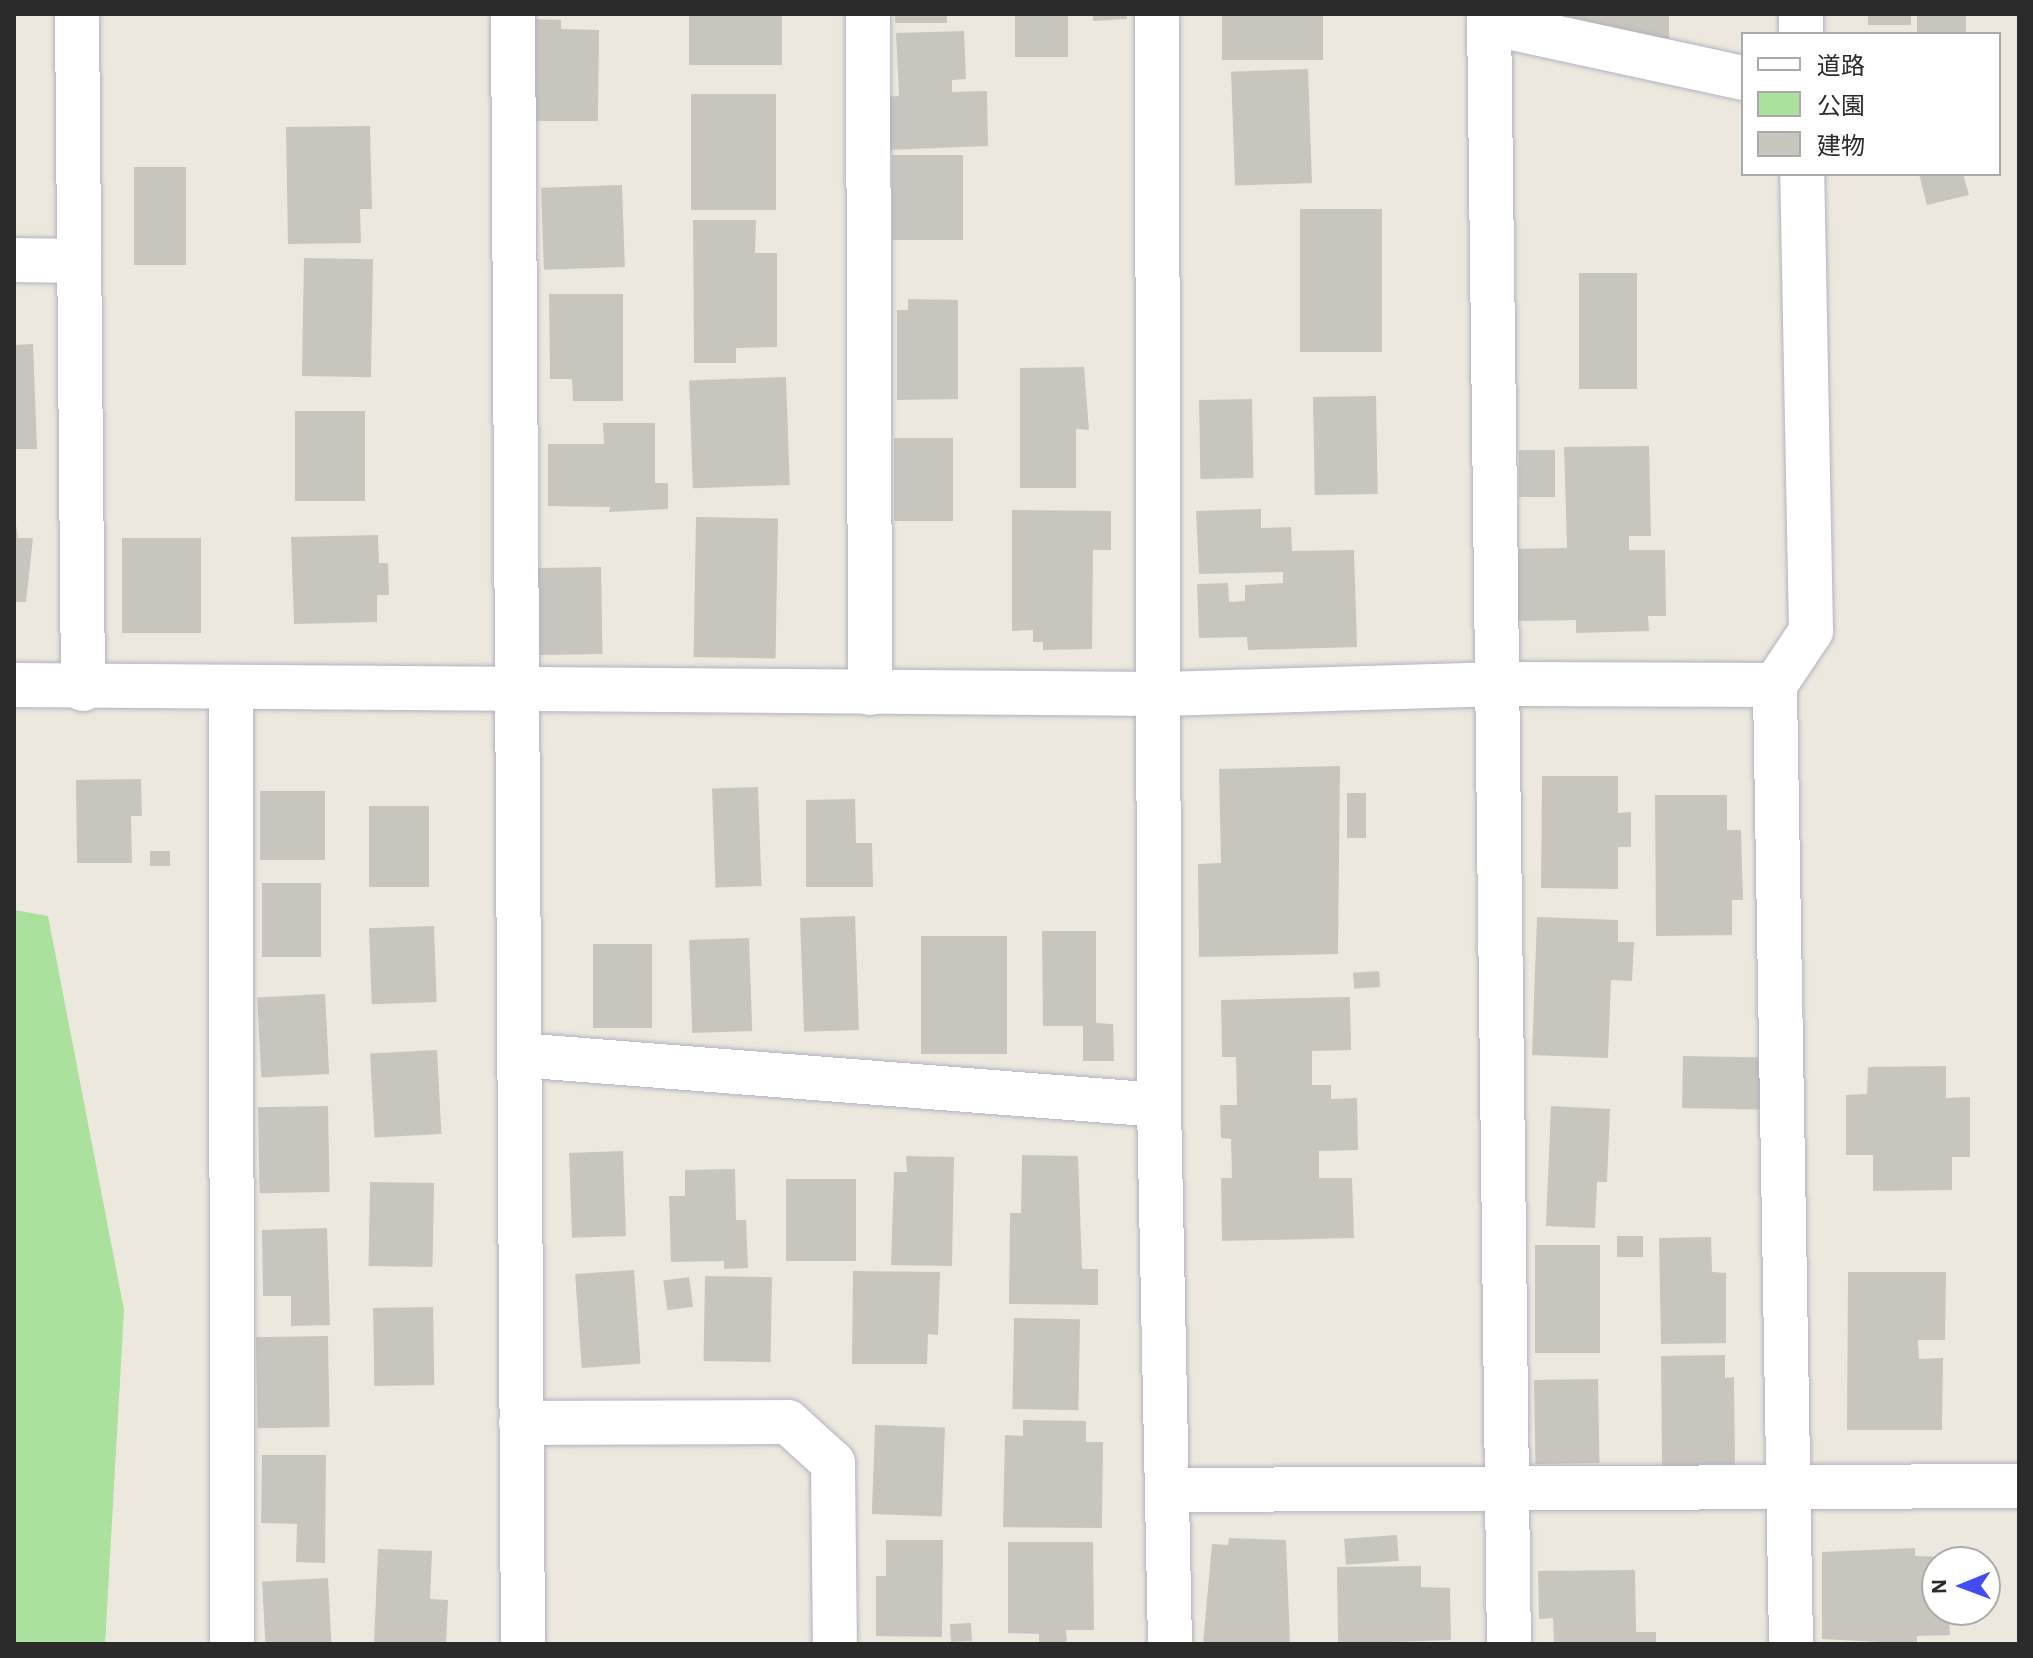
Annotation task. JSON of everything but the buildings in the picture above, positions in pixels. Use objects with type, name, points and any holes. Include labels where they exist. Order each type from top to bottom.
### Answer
[{"type":"street","points":[[77,14],[83,689]]},
{"type":"street","points":[[513,14],[523,1644]]},
{"type":"street","points":[[868,14],[870,693]]},
{"type":"street","points":[[1157,14],[1162,694],[1159,1105],[1170,1490],[1170,1644]]},
{"type":"street","points":[[1509,1644],[1501,684],[1489,18],[1741,78]]},
{"type":"street","points":[[1791,1644],[1775,685],[1811,631],[1802,176]]},
{"type":"street","points":[[14,260],[79,261]]},
{"type":"street","points":[[14,685],[83,689],[1162,694],[1501,684],[1775,685]]},
{"type":"street","points":[[231,689],[232,1644]]},
{"type":"street","points":[[519,1055],[1159,1105]]},
{"type":"street","points":[[521,1423],[788,1422],[833,1463],[835,1644]]},
{"type":"street","points":[[1170,1490],[2019,1486]]},
{"type":"green space","points":[[14,910],[48,916],[124,1310],[105,1644],[14,1644]]}]
